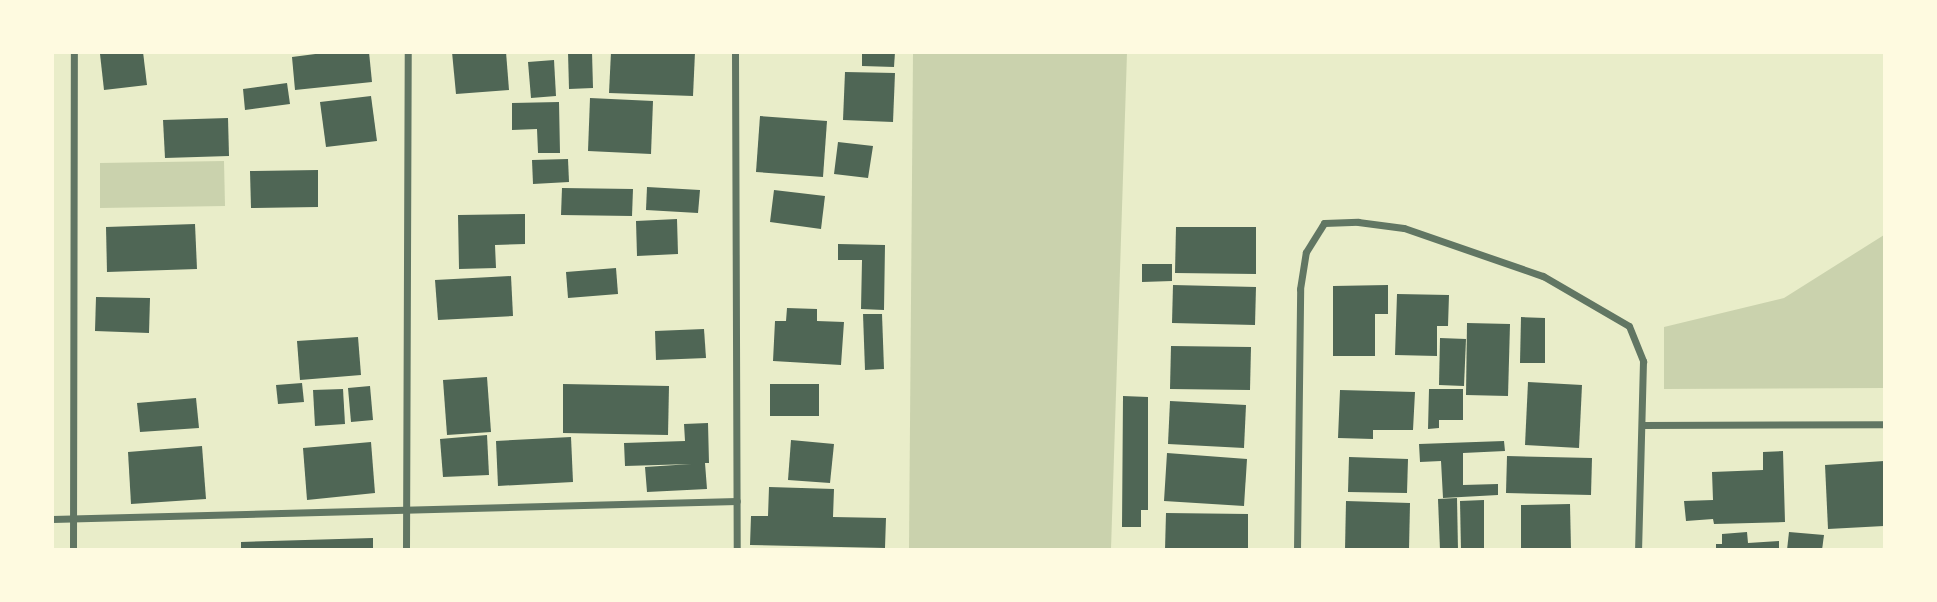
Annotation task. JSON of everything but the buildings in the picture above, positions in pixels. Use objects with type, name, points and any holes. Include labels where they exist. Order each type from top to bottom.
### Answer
[{"type":"street","points":[[73,550],[74,52]]},
{"type":"street","points":[[406,550],[408,52]]},
{"type":"street","points":[[735,52],[737,550]]},
{"type":"street","points":[[1297,550],[1300,289],[1306,252],[1324,223],[1359,222],[1417,232],[1543,276],[1629,327],[1643,361],[1638,550]]},
{"type":"street","points":[[1642,425],[1885,424]]},
{"type":"street","points":[[52,519],[737,501]]},
{"type":"green space","points":[[913,53],[1127,53],[1111,549],[909,549]]},
{"type":"green space","points":[[224,161],[225,206],[100,208],[100,163]]},
{"type":"green space","points":[[1884,235],[1884,388],[1664,389],[1664,327],[1784,298]]}]
